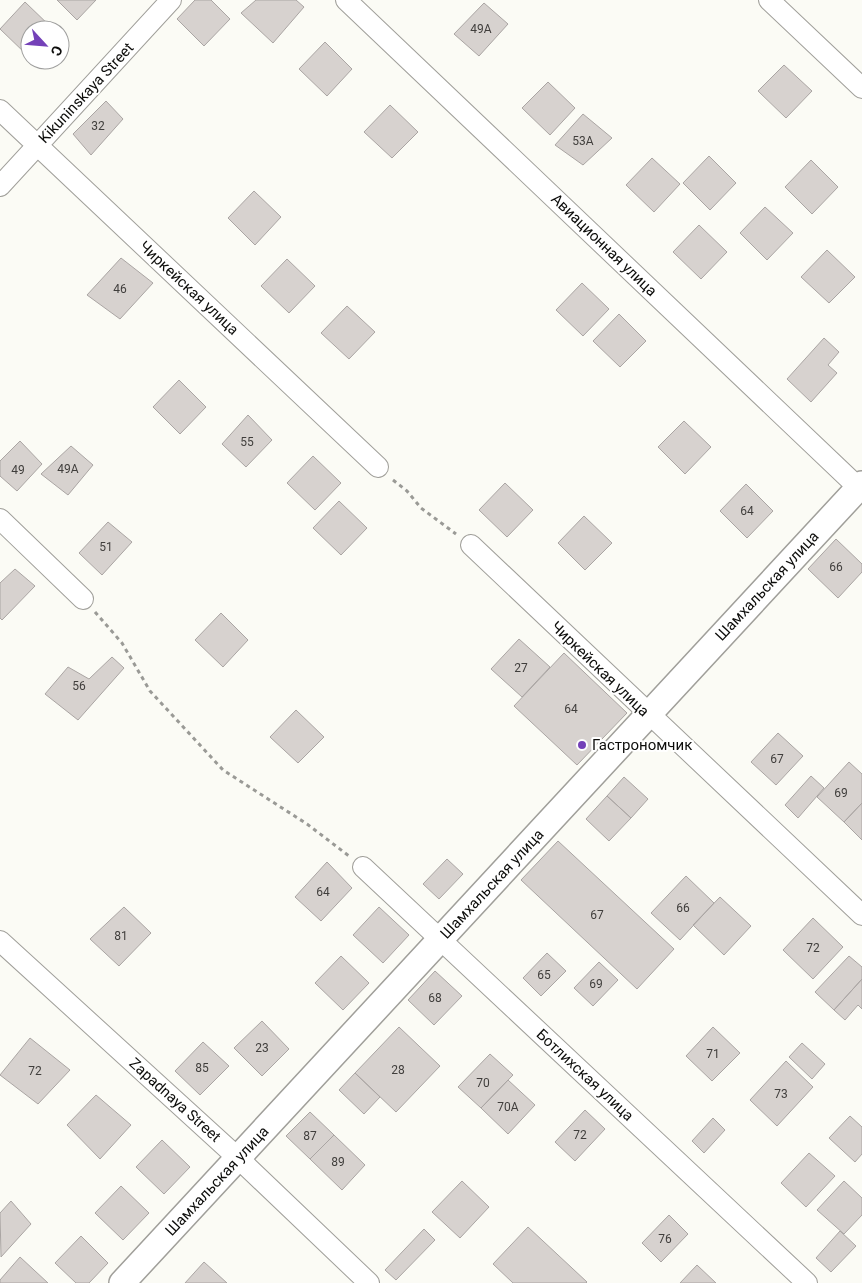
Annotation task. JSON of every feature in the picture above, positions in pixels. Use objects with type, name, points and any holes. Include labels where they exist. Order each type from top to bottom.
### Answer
[{"type":"street","name":"Kikuninskaya Street","points":[[0,186],[171,0]]},
{"type":"street","name":"Авиационная улица","points":[[346,0],[861,488]]},
{"type":"street","points":[[769,0],[862,88]]},
{"type":"street","name":"Чиркейская улица","points":[[0,110],[378,467]]},
{"type":"street","name":"Шамхальская улица","points":[[122,1283],[861,488]]},
{"type":"street","points":[[0,519],[83,599]]},
{"type":"street","name":"Чиркейская улица","points":[[471,545],[648,715],[862,915]]},
{"type":"street","name":"Ботлихская улица","points":[[363,867],[807,1283]]},
{"type":"street","name":"Zapadnaya Street","points":[[0,941],[238,1158],[368,1283]]},
{"type":"path","points":[[378,467],[407,491],[421,508],[471,545]]},
{"type":"path","points":[[83,599],[122,643],[150,691],[223,770],[307,824],[363,867]]},
{"type":"building","points":[[57,0],[96,0],[77,20]]},
{"type":"building","points":[[195,0],[211,0],[230,19],[204,46],[177,19]]},
{"type":"building","points":[[256,0],[296,0],[304,7],[273,43],[241,13]]},
{"type":"building","points":[[25,2],[44,20],[20,20],[20,48],[0,29]]},
{"type":"building","points":[[484,3],[508,24],[479,56],[454,34]]},
{"type":"building","points":[[325,42],[352,69],[327,96],[299,69]]},
{"type":"building","points":[[784,65],[812,91],[786,118],[758,91]]},
{"type":"building","points":[[548,82],[575,108],[550,135],[522,108]]},
{"type":"building","points":[[106,101],[123,119],[91,155],[73,134]]},
{"type":"building","points":[[390,105],[418,132],[392,158],[364,132]]},
{"type":"building","points":[[583,114],[612,138],[583,165],[555,145]]},
{"type":"building","points":[[709,156],[736,183],[710,210],[683,183]]},
{"type":"building","points":[[652,158],[680,184],[654,212],[626,185]]},
{"type":"building","points":[[811,160],[838,187],[812,214],[785,187]]},
{"type":"building","points":[[254,191],[281,217],[255,245],[228,218]]},
{"type":"building","points":[[765,207],[793,233],[767,260],[740,233]]},
{"type":"building","points":[[699,225],[727,252],[701,279],[673,252]]},
{"type":"building","points":[[827,250],[855,277],[829,303],[801,277]]},
{"type":"building","points":[[121,258],[153,283],[120,319],[87,295]]},
{"type":"building","points":[[287,259],[315,286],[289,313],[261,286]]},
{"type":"building","points":[[582,283],[609,309],[583,336],[556,310]]},
{"type":"building","points":[[347,306],[375,332],[349,359],[321,333]]},
{"type":"building","points":[[619,314],[646,341],[620,367],[593,341]]},
{"type":"building","points":[[824,338],[839,352],[828,365],[837,373],[811,402],[787,379]]},
{"type":"building","points":[[179,380],[206,407],[180,434],[153,407]]},
{"type":"building","points":[[248,415],[272,440],[246,467],[222,444]]},
{"type":"building","points":[[684,421],[711,447],[685,474],[658,447]]},
{"type":"building","points":[[20,441],[42,464],[17,491],[0,476],[0,461]]},
{"type":"building","points":[[71,446],[93,465],[68,495],[41,474]]},
{"type":"building","points":[[313,456],[341,483],[315,510],[287,483]]},
{"type":"building","points":[[505,483],[533,510],[507,537],[479,510]]},
{"type":"building","points":[[746,484],[773,511],[747,538],[720,511]]},
{"type":"building","points":[[339,501],[367,528],[341,555],[313,528]]},
{"type":"building","points":[[584,516],[612,543],[585,570],[558,543]]},
{"type":"building","points":[[108,522],[132,542],[102,575],[79,553]]},
{"type":"building","points":[[836,539],[862,564],[862,572],[838,598],[808,569]]},
{"type":"building","points":[[15,569],[35,586],[2,620],[0,618],[0,583]]},
{"type":"building","points":[[221,613],[248,640],[223,667],[195,640]]},
{"type":"building","points":[[519,639],[550,667],[522,697],[491,669]]},
{"type":"building","points":[[564,653],[627,713],[577,765],[514,706]]},
{"type":"building","points":[[112,657],[124,668],[78,720],[45,694],[68,667],[89,679]]},
{"type":"building","points":[[296,710],[324,737],[298,763],[270,737]]},
{"type":"building","points":[[778,733],[803,756],[776,785],[751,762]]},
{"type":"building","points":[[849,762],[862,774],[862,803],[844,822],[817,797]]},
{"type":"building","points":[[811,776],[824,788],[798,818],[785,805]]},
{"type":"building","points":[[624,777],[648,799],[631,818],[607,796]]},
{"type":"building","points":[[607,796],[631,818],[609,841],[586,819]]},
{"type":"building","points":[[862,803],[862,840],[844,822]]},
{"type":"building","points":[[558,841],[674,949],[637,989],[521,880]]},
{"type":"building","points":[[447,859],[463,874],[439,899],[423,884]]},
{"type":"building","points":[[327,862],[352,888],[321,921],[295,897]]},
{"type":"building","points":[[686,876],[714,903],[680,940],[651,913]]},
{"type":"building","points":[[720,897],[751,926],[724,955],[693,925]]},
{"type":"building","points":[[124,907],[151,933],[119,966],[90,939]]},
{"type":"building","points":[[379,907],[409,935],[383,963],[353,935]]},
{"type":"building","points":[[813,918],[843,947],[813,979],[783,950]]},
{"type":"building","points":[[547,953],[566,971],[541,996],[523,978]]},
{"type":"building","points":[[341,956],[369,983],[343,1010],[315,983]]},
{"type":"building","points":[[849,956],[862,967],[862,979],[834,1010],[815,992]]},
{"type":"building","points":[[599,962],[618,980],[593,1006],[574,988]]},
{"type":"building","points":[[435,971],[462,996],[434,1025],[408,1000]]},
{"type":"building","points":[[862,979],[862,1009],[858,1005],[845,1020],[834,1010]]},
{"type":"building","points":[[262,1021],[289,1049],[262,1076],[234,1048]]},
{"type":"building","points":[[399,1027],[440,1066],[396,1112],[355,1073]]},
{"type":"building","points":[[713,1027],[740,1053],[712,1081],[686,1056]]},
{"type":"building","points":[[30,1038],[70,1070],[38,1104],[0,1075]]},
{"type":"building","points":[[203,1042],[229,1066],[200,1095],[175,1071]]},
{"type":"building","points":[[802,1043],[825,1064],[812,1079],[789,1057]]},
{"type":"building","points":[[490,1054],[513,1075],[481,1108],[458,1087]]},
{"type":"building","points":[[786,1061],[813,1087],[777,1126],[750,1100]]},
{"type":"building","points":[[355,1073],[380,1097],[364,1114],[339,1090]]},
{"type":"building","points":[[508,1080],[535,1105],[508,1134],[481,1108]]},
{"type":"building","points":[[96,1095],[131,1125],[100,1159],[67,1125]]},
{"type":"building","points":[[585,1110],[605,1129],[575,1161],[555,1142]]},
{"type":"building","points":[[310,1112],[334,1135],[310,1159],[286,1136]]},
{"type":"building","points":[[850,1116],[862,1127],[862,1154],[855,1162],[829,1138]]},
{"type":"building","points":[[713,1118],[725,1130],[704,1153],[692,1141]]},
{"type":"building","points":[[334,1135],[365,1165],[342,1190],[310,1159]]},
{"type":"building","points":[[162,1140],[190,1167],[164,1194],[136,1167]]},
{"type":"building","points":[[809,1153],[835,1176],[806,1207],[781,1183]]},
{"type":"building","points":[[462,1181],[489,1207],[460,1238],[432,1212]]},
{"type":"building","points":[[844,1181],[862,1198],[862,1215],[844,1234],[817,1210]]},
{"type":"building","points":[[121,1186],[149,1213],[123,1240],[95,1213]]},
{"type":"building","points":[[11,1201],[31,1224],[1,1257],[0,1213]]},
{"type":"building","points":[[669,1215],[688,1234],[661,1262],[642,1243]]},
{"type":"building","points":[[528,1227],[587,1282],[513,1283],[493,1264]]},
{"type":"building","points":[[424,1229],[435,1240],[396,1280],[385,1270]]},
{"type":"building","points":[[840,1231],[856,1246],[831,1272],[816,1258]]},
{"type":"building","points":[[81,1236],[108,1263],[89,1283],[76,1283],[55,1263]]},
{"type":"building","points":[[20,1257],[48,1283],[0,1283],[0,1280]]},
{"type":"building","points":[[204,1262],[227,1283],[185,1283]]},
{"type":"building","points":[[697,1265],[716,1283],[680,1283]]},
{"type":"place","name":"Гастрономчик","points":[[582,745]]}]
